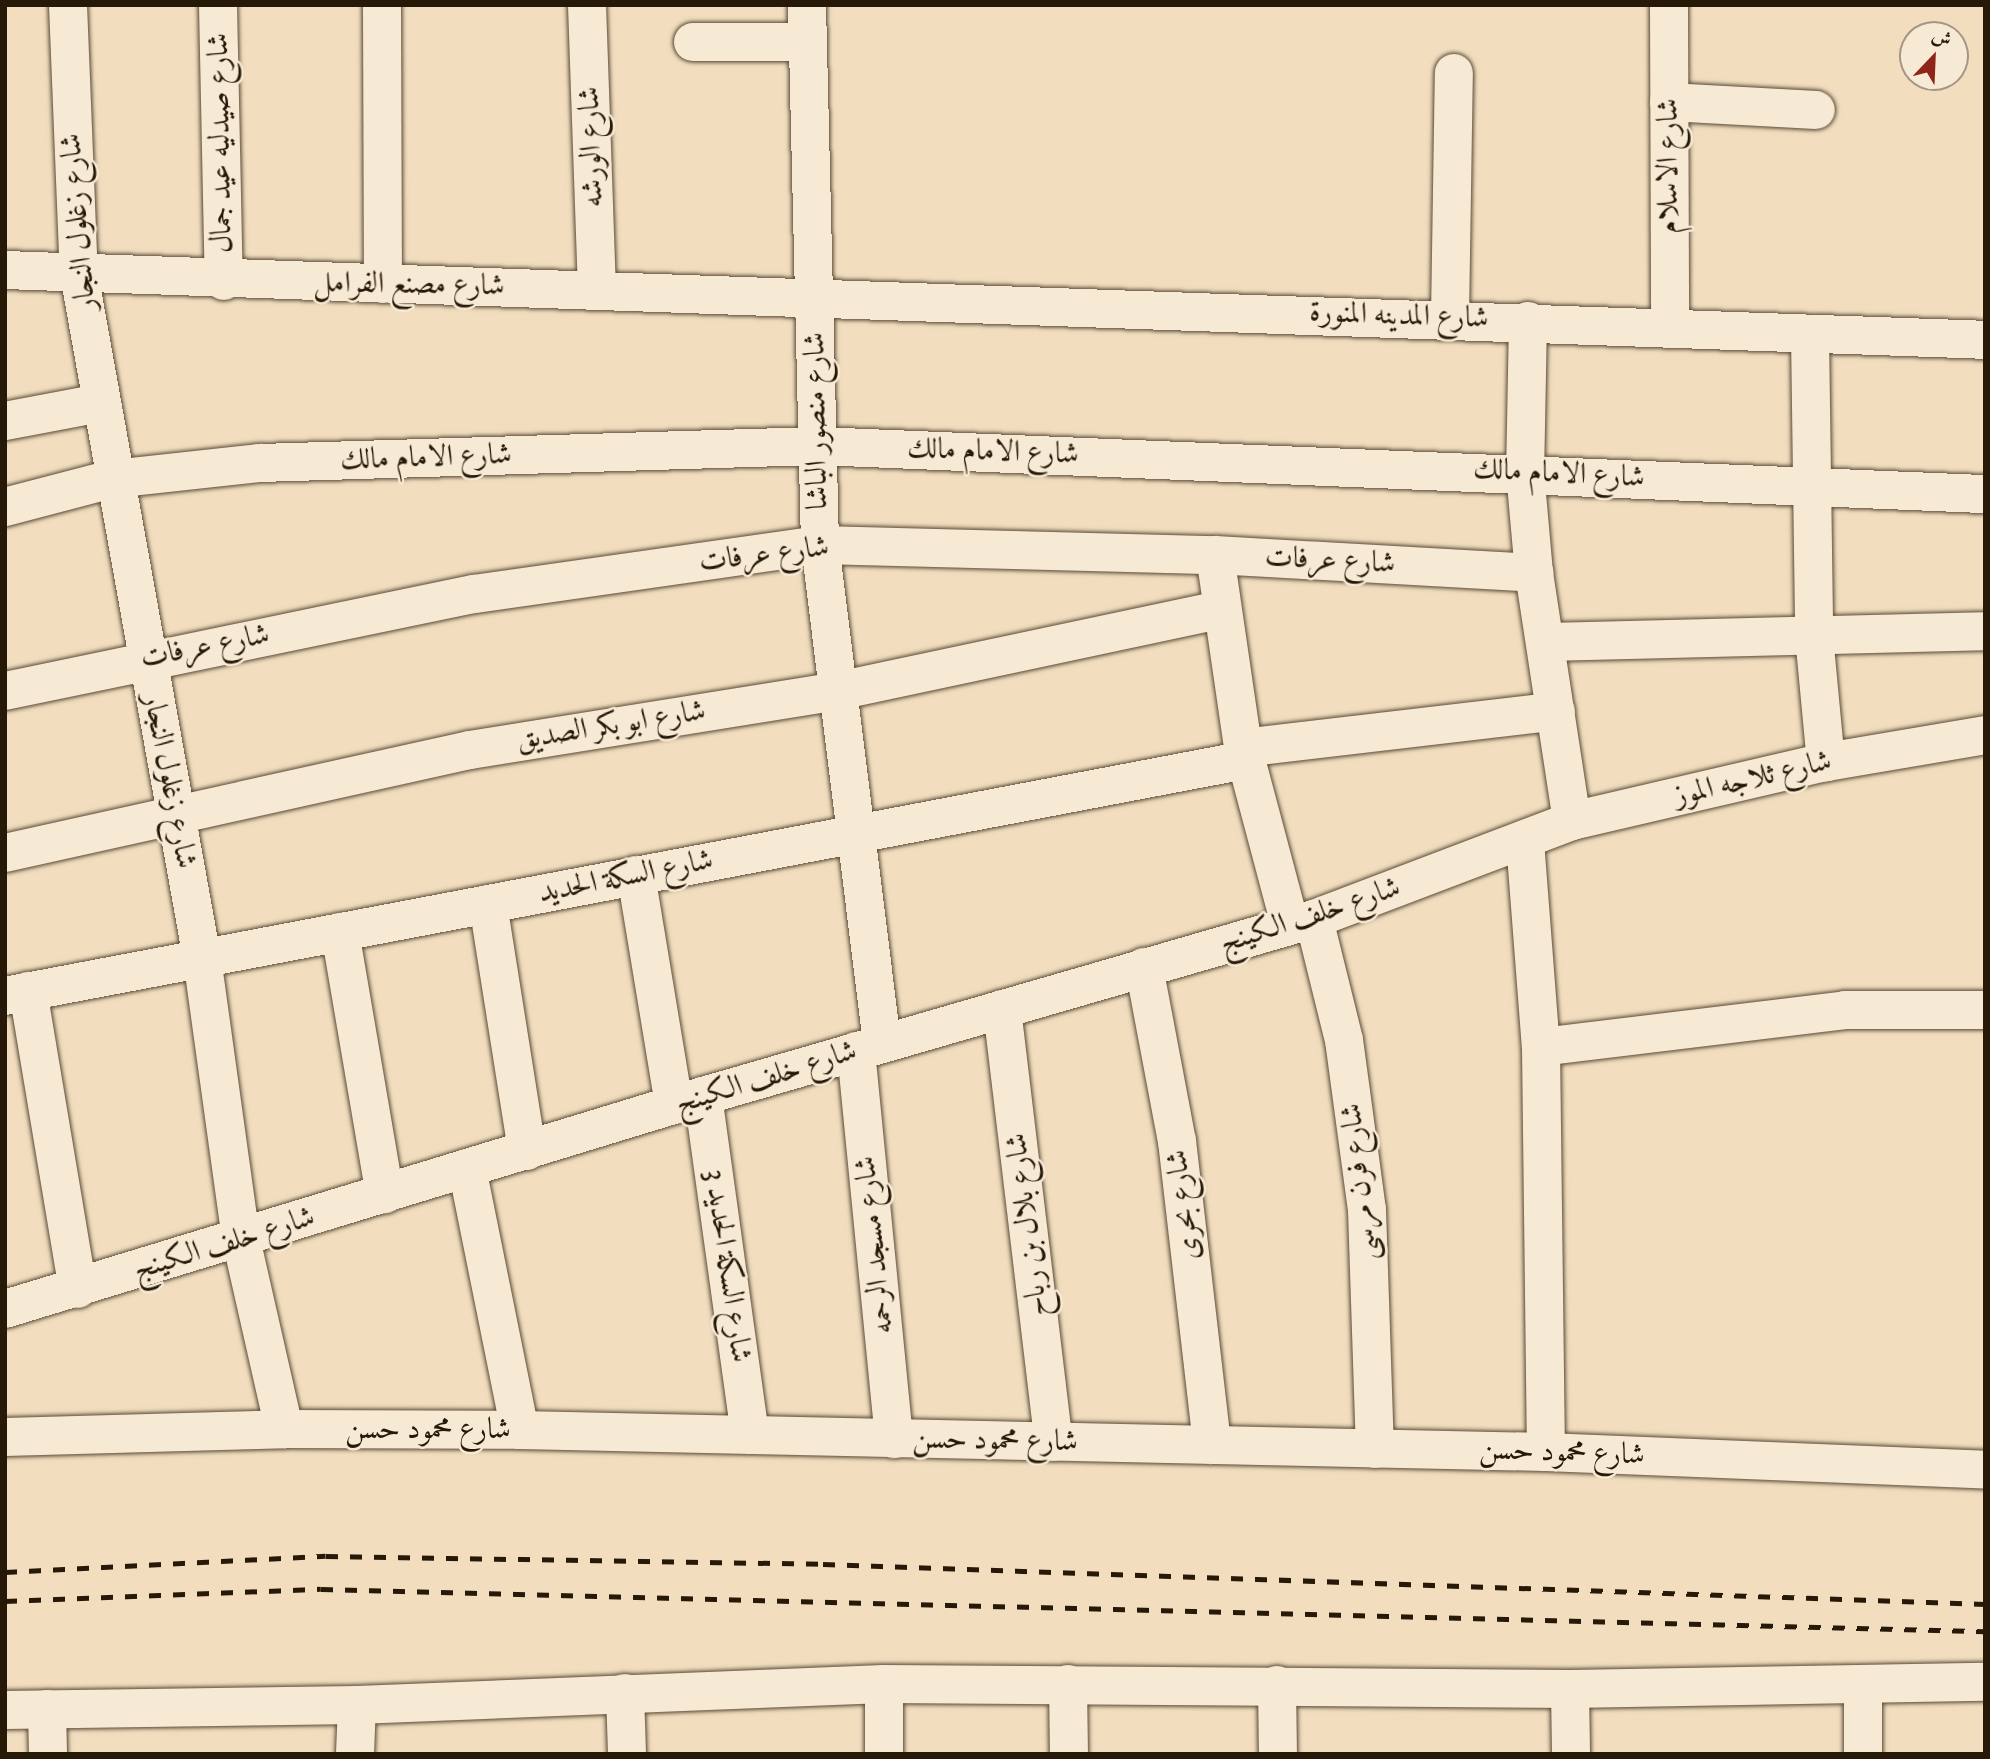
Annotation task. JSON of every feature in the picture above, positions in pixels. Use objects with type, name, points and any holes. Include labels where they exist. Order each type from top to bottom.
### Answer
[{"type":"street","name":"شارع زغلول النجار","points":[[68,5],[79,274],[112,479],[202,958],[241,1239],[284,1429]]},
{"type":"street","name":"شارع صيدليه عيد جمال","points":[[218,5],[224,281]]},
{"type":"street","points":[[382,5],[383,284]]},
{"type":"street","name":"شارع الورشه","points":[[587,5],[597,288]]},
{"type":"street","name":"شارع الاسلام","points":[[1669,5],[1670,328]]},
{"type":"street","points":[[693,42],[807,24]]},
{"type":"street","name":"شارع منصور الباشا","points":[[807,24],[820,545],[855,834],[869,1047]]},
{"type":"street","points":[[1450,318],[1454,73]]},
{"type":"street","points":[[1669,102],[1816,110]]},
{"type":"street","name":"شارع مصنع الفرامل","points":[[5,270],[224,281],[597,288],[814,296]]},
{"type":"street","name":"شارع المدينه المنورة","points":[[814,296],[1985,340]]},
{"type":"street","points":[[1528,321],[1525,472],[1534,573],[1572,821]]},
{"type":"street","points":[[1810,334],[1809,486],[1814,636],[1826,762]]},
{"type":"street","points":[[5,421],[100,404]]},
{"type":"street","name":"شارع الامام مالك","points":[[5,508],[112,479],[260,463],[818,446],[1525,472],[1985,494]]},
{"type":"street","name":"شارع عرفات","points":[[5,691],[146,659],[475,594],[820,545],[1215,555],[1534,573]]},
{"type":"street","name":"شارع فرن مرسى","points":[[1215,555],[1219,610],[1245,754],[1343,1040],[1367,1210],[1375,1449]]},
{"type":"street","name":"شارع ابو بكر الصديق","points":[[5,853],[174,812],[550,734],[838,691],[1219,610]]},
{"type":"street","points":[[1546,642],[1985,631]]},
{"type":"street","name":"شارع السكة الحديد","points":[[17,993],[855,834],[1245,754],[1556,711]]},
{"type":"street","name":"شارع ثلاجه الموز","points":[[1525,841],[1572,821],[1826,762],[1985,735]]},
{"type":"street","points":[[1525,841],[1541,1047],[1546,1452]]},
{"type":"street","name":"شارع خلف الكينج","points":[[5,1309],[78,1289],[689,1100],[1302,922],[1525,841]]},
{"type":"street","name":"شارع السكة الحديد 3","points":[[636,875],[689,1100],[750,1435]]},
{"type":"street","points":[[488,904],[527,1151]]},
{"type":"street","points":[[340,932],[385,1194]]},
{"type":"street","name":"شارع بحرى","points":[[1144,967],[1177,1141],[1212,1445]]},
{"type":"street","points":[[17,993],[78,1289]]},
{"type":"street","name":"شارع بلال بن رباح","points":[[1002,1009],[1054,1442]]},
{"type":"street","points":[[1541,1047],[1845,1010],[1985,1010]]},
{"type":"street","name":"شارع مسجد الرحمه","points":[[869,1047],[894,1439]]},
{"type":"street","points":[[467,1168],[520,1430]]},
{"type":"street","name":"شارع محمود حسن","points":[[5,1437],[284,1429],[520,1430],[1546,1452],[1985,1469]]},
{"type":"street","points":[[5,1710],[357,1705],[884,1684],[1570,1689],[1985,1682]]},
{"type":"street","points":[[884,1684],[884,1754]]},
{"type":"street","points":[[1068,1684],[1069,1754]]},
{"type":"street","points":[[1863,1684],[1863,1754]]},
{"type":"street","points":[[1277,1685],[1278,1754]]},
{"type":"street","points":[[1570,1689],[1571,1754]]},
{"type":"street","points":[[625,1693],[626,1754]]},
{"type":"street","points":[[355,1754],[357,1705]]},
{"type":"street","points":[[47,1709],[48,1754]]},
{"type":"railway","points":[[5,1572],[326,1556],[823,1564],[1985,1604]]},
{"type":"railway","points":[[5,1601],[321,1589],[1985,1631]]}]
